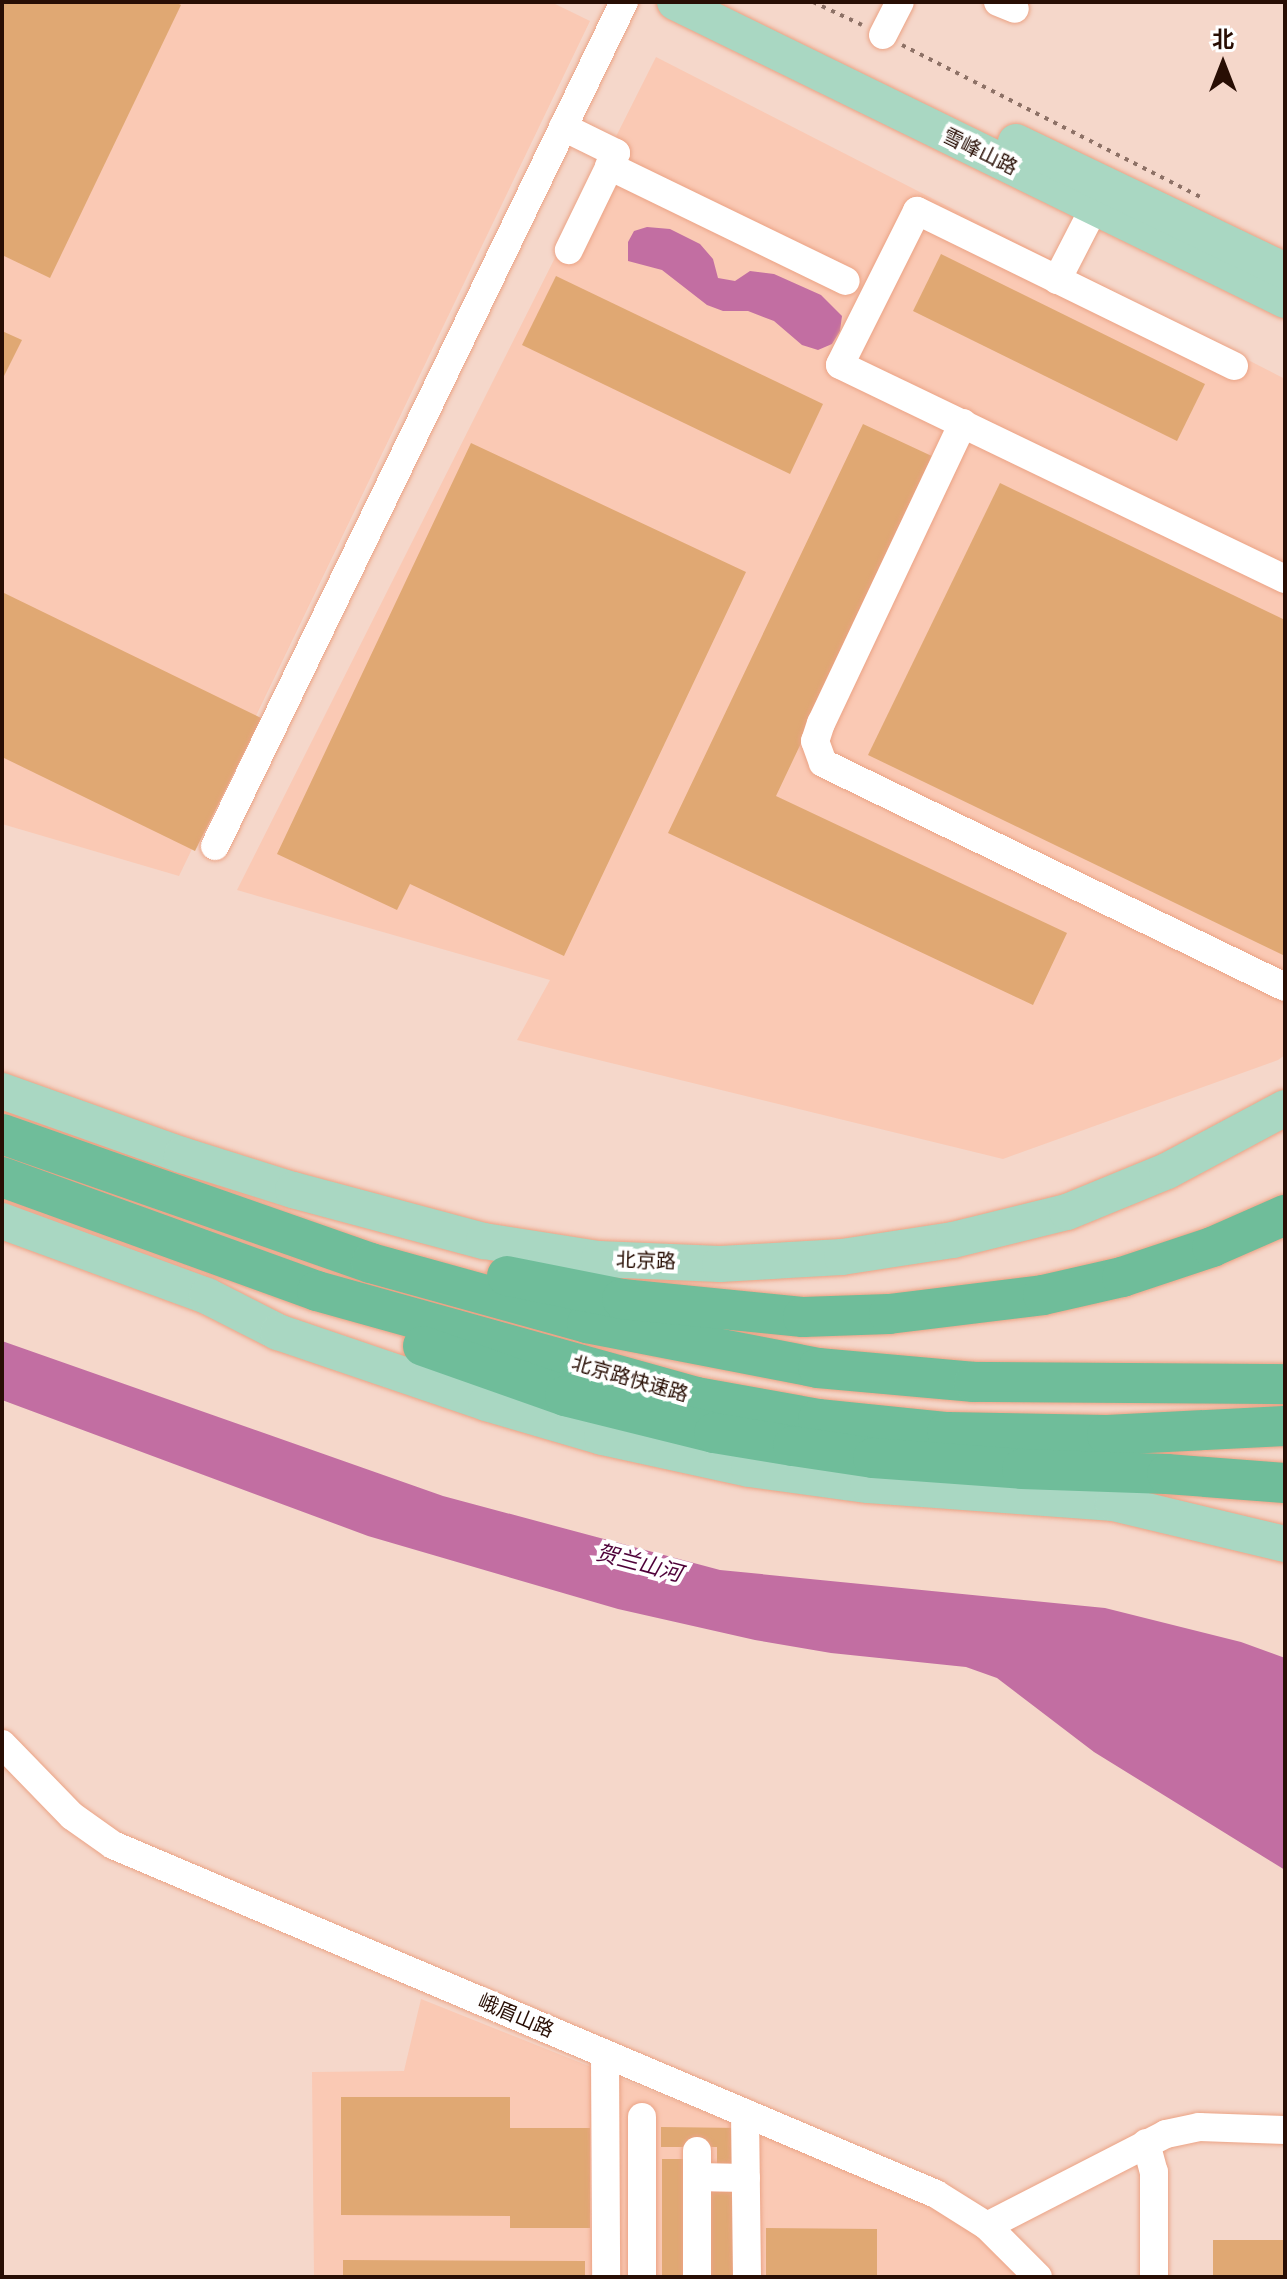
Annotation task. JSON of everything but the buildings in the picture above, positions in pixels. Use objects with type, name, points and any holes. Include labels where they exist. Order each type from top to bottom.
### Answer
[{"type":"highway","name":"北京路快速路","points":[[2,1134],[371,1263],[587,1323],[818,1368],[974,1382],[1285,1384]]},
{"type":"highway","points":[[2,1177],[121,1219],[297,1302],[565,1396],[714,1433],[1091,1435],[1285,1426]]},
{"type":"highway","points":[[231,1214],[454,1266],[622,1299],[803,1317],[889,1314],[1043,1295],[1122,1277],[1212,1247],[1285,1215]]},
{"type":"highway","points":[[806,1432],[873,1458],[1285,1483]]},
{"type":"highway","points":[[1167,1474],[1285,1492]]},
{"type":"main road","name":"雪峰山路","points":[[675,2],[1285,300]]},
{"type":"main road","name":"雪峰山路","points":[[724,2],[1285,271]]},
{"type":"main road","name":"北京路","points":[[2,1091],[209,1164],[484,1241],[599,1259],[720,1264],[842,1257],[953,1240],[1067,1212],[1167,1171],[1285,1108]]},
{"type":"main road","points":[[2,1221],[207,1296],[278,1332],[486,1403],[602,1437],[697,1460],[868,1485],[1113,1503],[1285,1544]]},
{"type":"street","points":[[215,846],[624,2]]},
{"type":"street","points":[[883,35],[900,2]]},
{"type":"street","points":[[563,127],[616,153],[569,250]]},
{"type":"street","points":[[609,166],[846,281]]},
{"type":"street","points":[[1057,280],[1094,208]]},
{"type":"street","points":[[1234,366],[917,211],[840,365],[1285,579]]},
{"type":"street","points":[[963,423],[821,723],[815,741],[823,763],[1285,987]]},
{"type":"street","name":"峨眉山路","points":[[2,1744],[72,1816],[113,1845],[936,2194],[987,2226],[1038,2277]]},
{"type":"street","points":[[605,2054],[606,2277]]},
{"type":"street","points":[[745,2113],[747,2277]]},
{"type":"street","points":[[642,2117],[642,2277]]},
{"type":"street","points":[[987,2226],[1166,2134],[1199,2127],[1285,2130]]},
{"type":"street","points":[[1146,2143],[1154,2172],[1154,2277]]},
{"type":"street","points":[[697,2277],[697,2164],[746,2178]]},
{"type":"street","points":[[606,2248],[642,2248]]},
{"type":"path","points":[[813,2],[1206,200]]},
{"type":"shaded area","points":[[2,2],[551,2],[590,21],[179,876],[2,824]]},
{"type":"shaded area","points":[[656,57],[1285,379],[1285,1055],[1278,1060],[1003,1159],[517,1040],[550,980],[237,890]]},
{"type":"shaded area","points":[[421,1999],[929,2202],[976,2229],[1023,2277],[314,2277],[312,2072],[404,2071]]},
{"type":"water","points":[[647,227],[670,229],[700,244],[713,259],[718,278],[735,281],[750,271],[774,274],[821,295],[842,316],[840,331],[832,344],[818,350],[802,345],[774,321],[748,311],[723,311],[707,305],[662,270],[628,261],[628,242],[634,231]]},
{"type":"water","name":"贺兰山河","points":[[2,1341],[443,1496],[720,1570],[1105,1608],[1241,1642],[1285,1658],[1285,1870],[1094,1752],[997,1678],[966,1667],[831,1653],[755,1640],[618,1609],[368,1536],[2,1400]]}]
